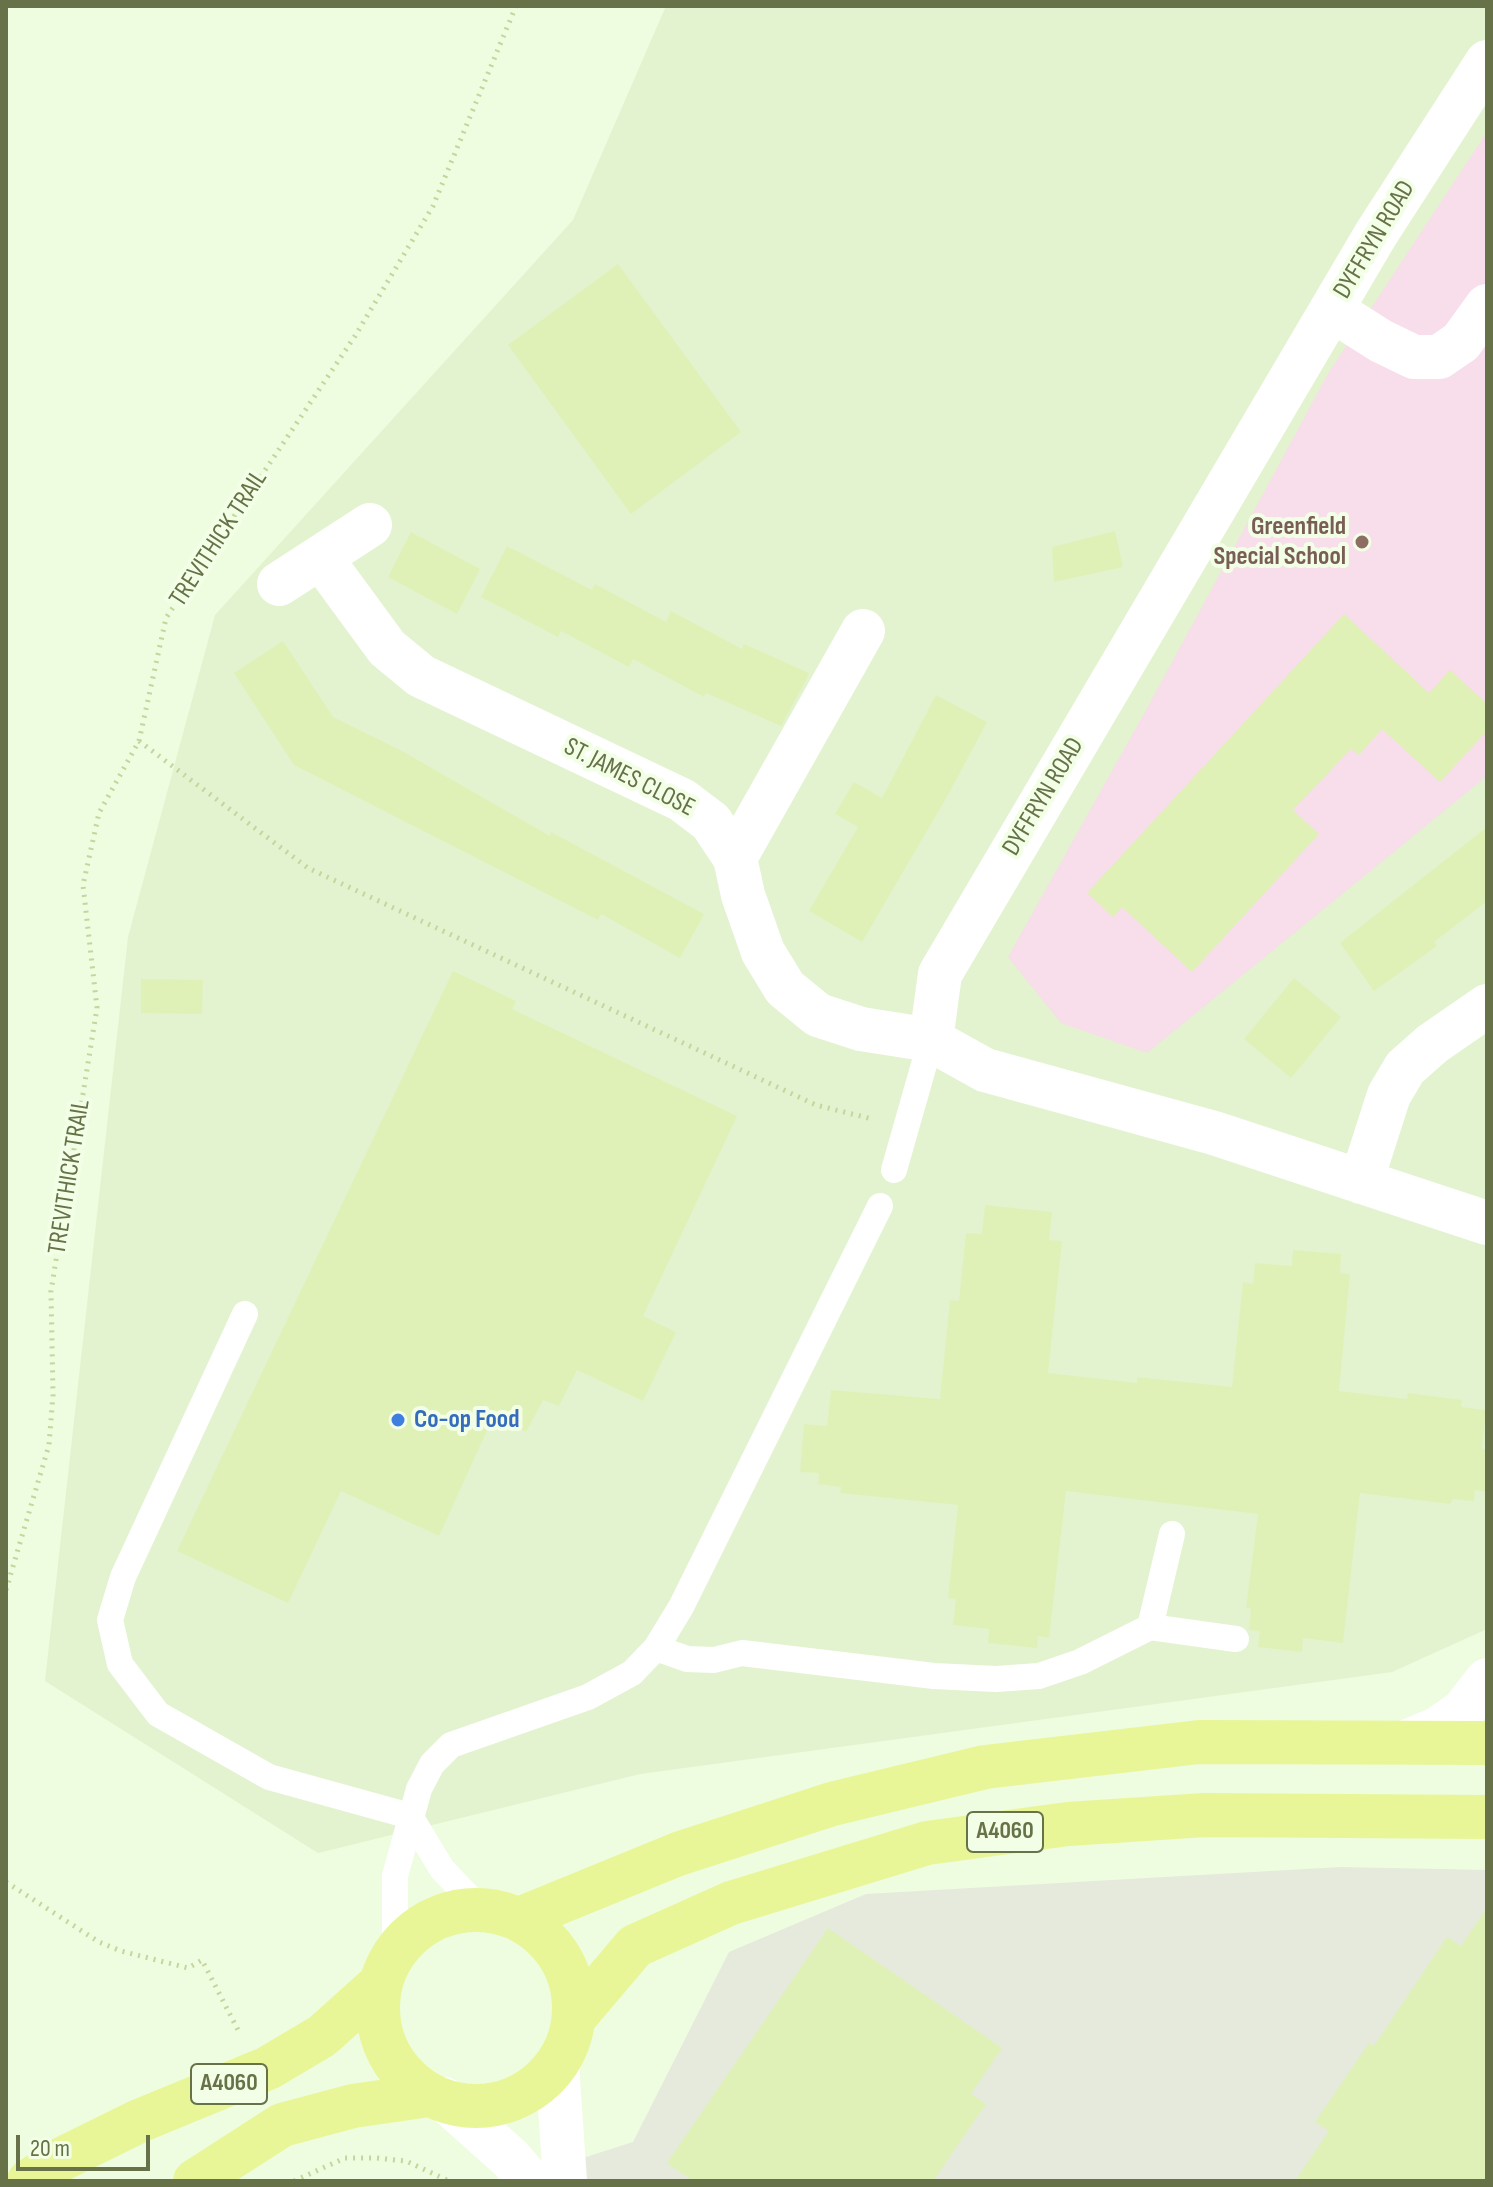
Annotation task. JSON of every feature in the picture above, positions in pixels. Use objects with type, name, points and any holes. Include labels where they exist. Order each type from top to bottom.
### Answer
[{"type":"highway","points":[[500,1914],[546,1939],[566,1967],[574,2000],[574,2018],[557,2064],[533,2089],[502,2103],[467,2106],[436,2097],[402,2073],[384,2044],[377,2010],[388,1967],[419,1927],[450,1913],[500,1914],[832,1804],[985,1767],[1199,1742],[1487,1743]]},
{"type":"highway","name":"A4060","points":[[574,2018],[635,1946],[731,1903],[927,1843],[1068,1824],[1205,1815],[1487,1817]]},
{"type":"highway","name":"A4060","points":[[29,2181],[62,2159],[139,2121],[268,2068],[322,2036],[388,1967]]},
{"type":"highway","name":"A4060","points":[[195,2181],[282,2125],[353,2106],[436,2097]]},
{"type":"street","name":"DYFFRYN ROAD","points":[[931,1040],[940,974],[1376,234],[1487,62]]},
{"type":"street","points":[[1332,310],[1381,341],[1414,357],[1439,357],[1461,342],[1487,306]]},
{"type":"street","points":[[279,584],[370,525]]},
{"type":"street","name":"ST. JAMES CLOSE","points":[[321,558],[387,648],[421,676],[682,800],[711,822],[735,858],[743,895],[763,952],[785,988],[818,1015],[861,1029],[931,1040]]},
{"type":"street","points":[[735,858],[863,631]]},
{"type":"street","points":[[1361,1182],[1389,1095],[1405,1068],[1432,1044],[1487,1006]]},
{"type":"street","points":[[931,1040],[985,1070],[1214,1133],[1487,1223]]},
{"type":"street","points":[[1403,1743],[1437,1729],[1463,1711],[1487,1680]]},
{"type":"street","points":[[557,2064],[565,2181]]},
{"type":"street","points":[[436,2097],[510,2158],[530,2181]]},
{"type":"lane","points":[[894,1170],[931,1040]]},
{"type":"lane","points":[[388,1967],[395,1876],[410,1816],[432,1764],[451,1745],[588,1697],[632,1673],[656,1648],[681,1607],[880,1206]]},
{"type":"lane","points":[[245,1314],[123,1577],[110,1620],[120,1664],[158,1714],[269,1777],[410,1816],[442,1869],[500,1914]]},
{"type":"lane","points":[[1150,1627],[1172,1534]]},
{"type":"lane","points":[[656,1648],[687,1659],[714,1660],[742,1653],[934,1676],[996,1679],[1039,1676],[1120,1643],[1150,1627],[1236,1639]]},
{"type":"path","name":"TREVITHICK TRAIL","points":[[6,1590],[49,1445],[53,1395],[51,1291],[97,1008],[83,885],[99,813],[139,741],[166,618],[355,336],[433,206],[516,6]]},
{"type":"path","points":[[139,741],[308,868],[816,1105],[908,1128]]},
{"type":"path","points":[[6,1882],[99,1942],[121,1951]]},
{"type":"path","points":[[294,2181],[345,2158],[376,2158],[406,2161],[448,2181]]},
{"type":"shaded area","points":[[666,6],[1487,6],[1487,1629],[1392,1672],[640,1774],[318,1853],[45,1681],[128,937],[215,615],[573,220]]},
{"type":"shaded area","name":"Greenfield Special School","points":[[1487,132],[1487,776],[1147,1053],[1061,1023],[1008,957],[1329,372]]},
{"type":"shaded area","points":[[1341,1867],[1487,1870],[1487,2181],[511,2181],[633,2142],[729,1952],[866,1894]]},
{"type":"building","points":[[618,264],[741,432],[631,514],[508,345]]},
{"type":"building","points":[[1115,531],[1123,567],[1054,582],[1052,547]]},
{"type":"building","points":[[411,532],[480,569],[457,614],[388,577]]},
{"type":"building","points":[[507,546],[592,590],[595,584],[666,622],[671,611],[742,649],[744,644],[809,673],[781,726],[706,693],[704,697],[633,659],[629,667],[561,631],[558,637],[481,597]]},
{"type":"building","points":[[1344,614],[1429,693],[1450,670],[1487,704],[1487,731],[1440,782],[1382,729],[1359,755],[1351,749],[1293,810],[1319,834],[1192,972],[1122,907],[1113,917],[1087,893]]},
{"type":"building","points":[[283,641],[333,717],[402,751],[550,836],[551,832],[704,914],[680,958],[601,914],[598,920],[294,765],[234,673]]},
{"type":"building","points":[[936,695],[987,722],[862,942],[809,911],[858,827],[835,814],[854,782],[882,798]]},
{"type":"building","points":[[1487,827],[1487,901],[1434,942],[1437,946],[1374,991],[1340,943]]},
{"type":"building","points":[[453,971],[516,1001],[512,1009],[737,1116],[643,1316],[676,1332],[643,1401],[577,1370],[559,1406],[543,1400],[526,1432],[494,1415],[439,1536],[341,1491],[288,1603],[177,1551]]},
{"type":"building","points":[[1294,978],[1341,1017],[1291,1078],[1244,1039]]},
{"type":"building","points":[[141,979],[203,980],[202,1014],[141,1013]]},
{"type":"building","points":[[985,1205],[1052,1212],[1049,1240],[1062,1241],[1048,1373],[1137,1383],[1137,1377],[1232,1387],[1243,1282],[1253,1284],[1255,1263],[1292,1266],[1293,1250],[1341,1254],[1340,1273],[1350,1274],[1339,1391],[1407,1399],[1408,1393],[1462,1400],[1461,1407],[1486,1410],[1482,1449],[1487,1449],[1487,1492],[1475,1490],[1474,1501],[1453,1499],[1450,1504],[1360,1493],[1343,1643],[1303,1638],[1302,1652],[1258,1647],[1260,1631],[1249,1630],[1251,1608],[1246,1608],[1258,1514],[1066,1491],[1049,1638],[1038,1636],[1037,1648],[988,1643],[989,1629],[953,1625],[956,1599],[948,1598],[958,1505],[840,1493],[841,1487],[818,1484],[819,1473],[800,1472],[804,1424],[827,1426],[831,1390],[940,1399],[950,1300],[959,1301],[966,1233],[982,1234]]},
{"type":"building","points":[[1487,1908],[1487,2181],[1295,2181],[1329,2131],[1315,2122],[1369,2043],[1374,2046],[1447,1937],[1461,1946]]},
{"type":"building","points":[[828,1928],[1002,2048],[971,2094],[986,2104],[933,2181],[693,2181],[667,2163]]},
{"type":"place","name":"Greenfield Special School","points":[[1362,542]]},
{"type":"place","name":"Co-op Food","points":[[398,1420]]}]
